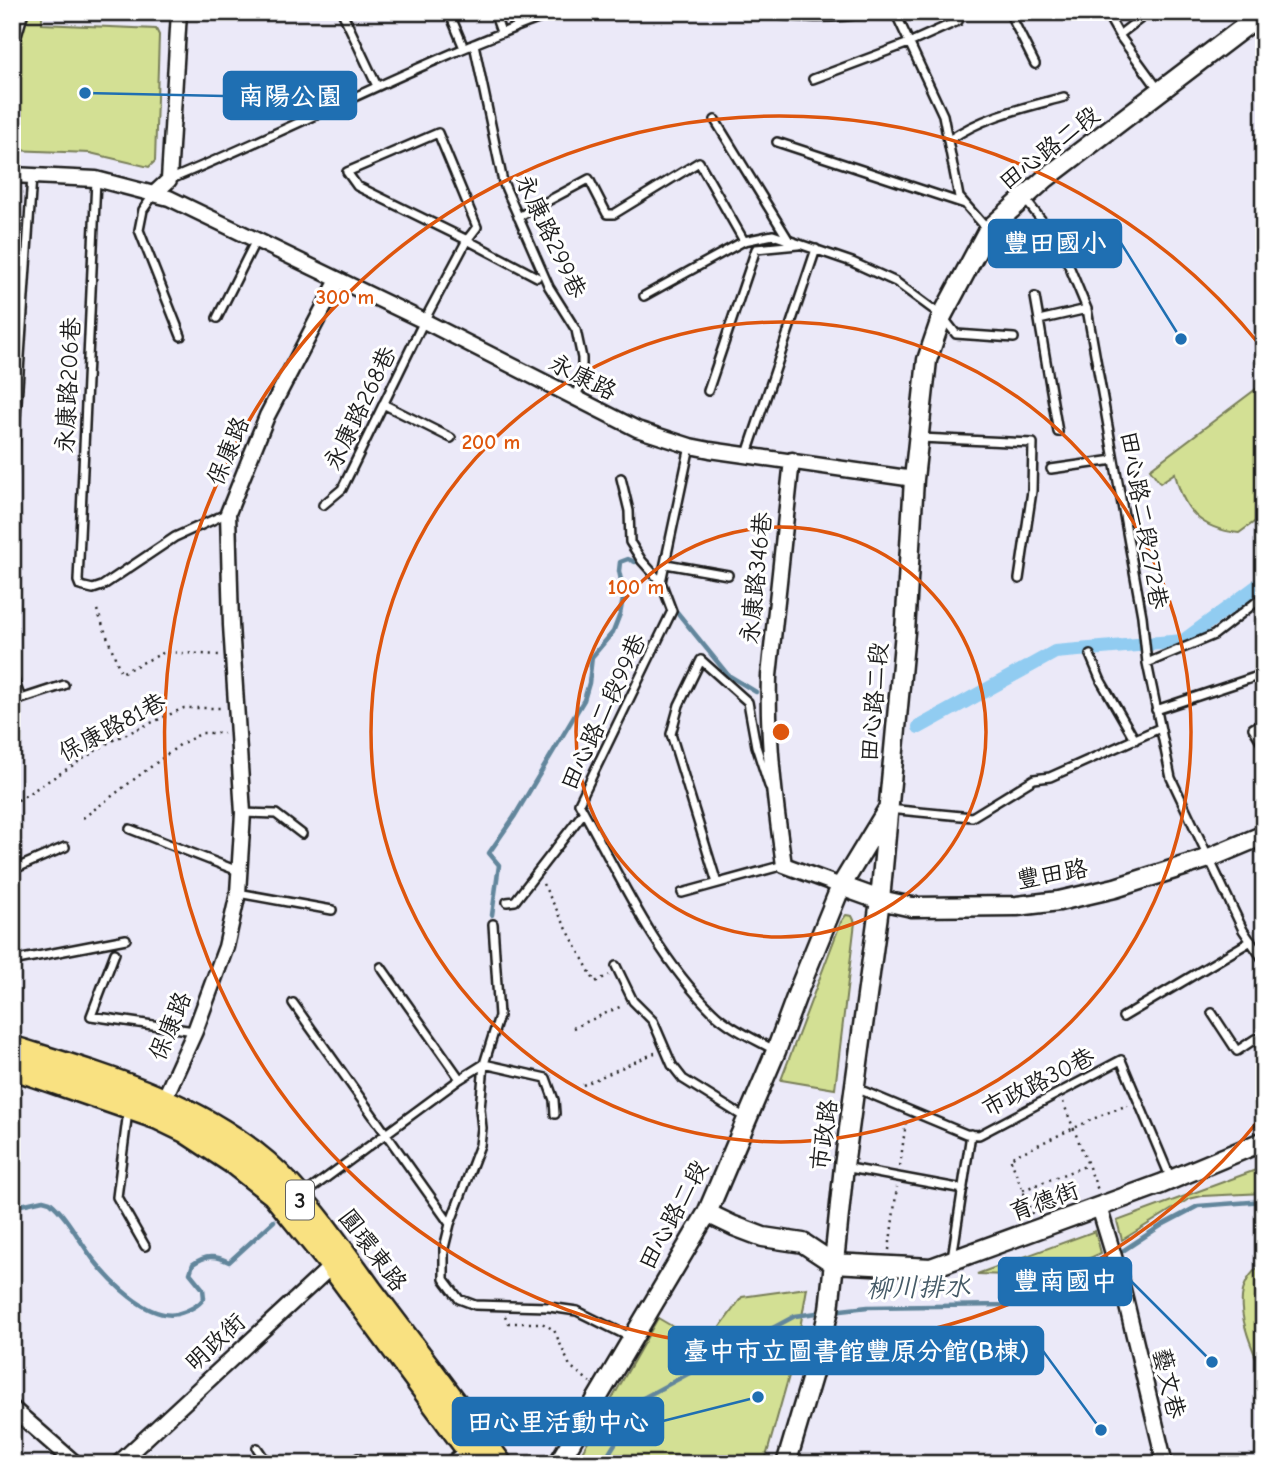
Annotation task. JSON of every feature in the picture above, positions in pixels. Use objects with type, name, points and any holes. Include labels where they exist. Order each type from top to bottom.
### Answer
[{"type":"main road","name":"圓環東路","points":[[12,1048],[238,1143],[267,1164],[299,1198],[338,1260],[473,1456]]},
{"type":"main road","name":"圓環東路","points":[[12,1067],[133,1097]]},
{"type":"main road","name":"圓環東路","points":[[160,1108],[186,1131],[233,1162],[274,1194],[338,1260],[500,1464]]},
{"type":"street","points":[[155,193],[169,180],[179,12]]},
{"type":"street","name":"田心路二段","points":[[558,1464],[707,1213],[776,1051],[841,886],[888,809],[905,632],[914,479],[927,360],[942,316],[988,230],[1023,197],[1264,12]]},
{"type":"street","name":"永康路","points":[[12,175],[96,179],[173,200],[424,321],[636,429],[690,446],[914,479]]},
{"type":"street","name":"保康路","points":[[160,1108],[195,1031],[226,947],[237,893],[243,813],[233,656],[228,513],[234,492],[267,416],[338,280]]},
{"type":"street","name":"永康路346巷","points":[[784,865],[776,810],[768,702],[774,612],[792,460]]},
{"type":"street","name":"市政路","points":[[786,1464],[829,1310],[844,1166],[880,900],[888,809]]},
{"type":"street","name":"豐田路","points":[[841,886],[880,900],[912,907],[1017,906],[1059,901],[1115,888],[1209,858],[1264,835]]},
{"type":"street","points":[[784,865],[841,886]]},
{"type":"street","name":"育德街","points":[[833,1262],[931,1268],[1102,1206],[1264,1141]]},
{"type":"street","name":"藝文巷","points":[[1102,1206],[1165,1464]]},
{"type":"street","points":[[707,1213],[763,1237],[803,1243],[833,1262]]},
{"type":"street","name":"明政街","points":[[118,1464],[338,1260]]},
{"type":"street","points":[[12,1408],[76,1464]]},
{"type":"lane","points":[[12,44],[20,30],[24,12]]},
{"type":"lane","points":[[342,12],[377,86]]},
{"type":"lane","points":[[449,12],[464,48]]},
{"type":"lane","points":[[494,12],[501,32]]},
{"type":"lane","points":[[169,180],[242,150],[464,48],[557,12]]},
{"type":"lane","points":[[755,12],[799,19],[845,18],[874,12]]},
{"type":"lane","points":[[895,12],[943,115],[959,197],[988,230]]},
{"type":"lane","points":[[1009,12],[1035,64]]},
{"type":"lane","points":[[1106,12],[1119,35],[1161,92]]},
{"type":"lane","points":[[1119,35],[1149,12]]},
{"type":"lane","points":[[813,79],[909,43],[958,21]]},
{"type":"lane","name":"永康路299巷","points":[[474,44],[503,182],[549,287],[576,330],[582,358],[582,377],[576,400]]},
{"type":"lane","points":[[949,139],[969,126],[999,114],[1064,97]]},
{"type":"lane","points":[[715,120],[788,240]]},
{"type":"lane","points":[[467,240],[477,227],[438,133],[347,172],[357,186],[537,277]]},
{"type":"lane","points":[[777,142],[965,204]]},
{"type":"lane","points":[[519,218],[589,179],[607,214],[614,214],[699,162],[744,241]]},
{"type":"lane","points":[[12,477],[32,176]]},
{"type":"lane","name":"永康路206巷","points":[[96,179],[78,581],[80,586],[86,589],[102,586],[175,537],[228,513]]},
{"type":"lane","points":[[155,193],[143,210],[139,230],[181,336]]},
{"type":"lane","name":"田心路二段272巷","points":[[1023,197],[1043,222],[1067,261],[1087,309],[1142,616],[1147,663],[1171,778],[1243,930],[1264,961]]},
{"type":"lane","points":[[644,296],[744,241],[773,235],[852,262],[896,282],[942,316],[956,334],[1014,338]]},
{"type":"lane","points":[[217,318],[256,240]]},
{"type":"lane","name":"永康路268巷","points":[[323,505],[342,489],[467,240]]},
{"type":"lane","points":[[708,391],[756,249],[803,245]]},
{"type":"lane","points":[[747,454],[816,249]]},
{"type":"lane","points":[[1035,297],[1058,432]]},
{"type":"lane","points":[[1039,320],[1087,309]]},
{"type":"lane","points":[[383,404],[451,438]]},
{"type":"lane","points":[[919,438],[1033,443],[1032,491],[1019,579]]},
{"type":"lane","points":[[661,582],[690,446]]},
{"type":"lane","points":[[1051,468],[1114,460]]},
{"type":"lane","points":[[621,478],[629,511],[630,542],[642,561],[661,582]]},
{"type":"lane","points":[[666,564],[728,575]]},
{"type":"lane","name":"田心路二段99巷","points":[[661,582],[672,611],[579,803],[662,952],[712,1012],[776,1051]]},
{"type":"lane","points":[[1147,663],[1214,635],[1264,596]]},
{"type":"lane","points":[[1090,655],[1101,681],[1135,740]]},
{"type":"lane","points":[[717,883],[671,734],[679,705],[701,660],[748,702],[756,746],[776,810]]},
{"type":"lane","points":[[12,674],[21,699]]},
{"type":"lane","points":[[1156,710],[1255,677]]},
{"type":"lane","points":[[12,702],[64,685]]},
{"type":"lane","points":[[1264,722],[1253,728],[1264,746]]},
{"type":"lane","points":[[888,809],[972,817],[1034,779],[1050,777],[1160,728]]},
{"type":"lane","points":[[507,902],[515,901],[584,812]]},
{"type":"lane","points":[[243,813],[276,814],[302,834]]},
{"type":"lane","points":[[130,829],[238,871]]},
{"type":"lane","points":[[12,870],[65,847]]},
{"type":"lane","points":[[682,893],[784,865]]},
{"type":"lane","points":[[237,893],[332,910]]},
{"type":"lane","points":[[493,924],[499,1016],[484,1064],[480,1145],[450,1224],[444,1248],[443,1279],[459,1299],[475,1305],[549,1307],[577,1311],[632,1338]]},
{"type":"lane","points":[[12,961],[126,939]]},
{"type":"lane","points":[[1123,1017],[1251,941]]},
{"type":"lane","points":[[115,953],[91,1016],[195,1031]]},
{"type":"lane","points":[[381,967],[460,1079]]},
{"type":"lane","points":[[617,968],[633,1001],[653,1021],[671,1065],[683,1080],[748,1119]]},
{"type":"lane","points":[[293,1003],[450,1224]]},
{"type":"lane","points":[[1212,1013],[1237,1051],[1255,1039],[1259,1044],[1264,1041]]},
{"type":"lane","name":"市政路30巷","points":[[856,1088],[979,1135],[1121,1060],[1140,1102]]},
{"type":"lane","points":[[299,1198],[484,1064],[545,1078],[554,1100],[555,1114]]},
{"type":"lane","points":[[133,1097],[117,1197],[145,1246]]},
{"type":"lane","points":[[1140,1102],[1171,1179]]},
{"type":"lane","points":[[951,1262],[971,1134]]},
{"type":"lane","points":[[844,1166],[963,1189]]},
{"type":"lane","points":[[257,1448],[268,1464]]},
{"type":"lane","points":[[446,1464],[473,1456]]},
{"type":"path","points":[[97,610],[121,673],[165,652],[233,656]]},
{"type":"path","name":"保康路81巷","points":[[12,804],[111,741],[184,708],[236,708]]},
{"type":"path","points":[[83,818],[181,744],[202,733],[238,732]]},
{"type":"path","points":[[543,884],[595,982],[617,968]]},
{"type":"path","points":[[573,1028],[633,1001]]},
{"type":"path","points":[[583,1085],[665,1049]]},
{"type":"path","points":[[1059,1093],[1102,1206]]},
{"type":"path","points":[[1032,1214],[1010,1158],[1104,1114],[1140,1102]]},
{"type":"path","points":[[1023,1190],[1088,1165]]},
{"type":"path","points":[[495,1306],[509,1323],[542,1323],[554,1330],[570,1366],[601,1391]]},
{"type":"path","points":[[710,1349],[720,1368]]},
{"type":"green space","points":[[12,13],[42,15],[42,24],[156,29],[159,35],[155,161],[149,167],[90,153],[12,150]]},
{"type":"green space","points":[[1264,383],[1264,515],[1239,533],[1225,531],[1204,522],[1188,507],[1175,473],[1160,483],[1150,469]]},
{"type":"green space","points":[[846,915],[852,916],[855,922],[835,1089],[781,1080],[841,922]]},
{"type":"green space","points":[[1264,1167],[1264,1193],[1189,1199],[1122,1240],[1117,1221]]},
{"type":"green space","points":[[1095,1231],[1101,1253],[1075,1265],[1040,1276],[977,1274]]},
{"type":"green space","points":[[1264,1263],[1264,1286],[1258,1300],[1264,1323],[1264,1378],[1247,1333],[1242,1302],[1244,1287],[1251,1274]]},
{"type":"green space","points":[[807,1288],[796,1351],[764,1464],[575,1464],[658,1318],[706,1346],[742,1297]]},
{"type":"waterway","points":[[492,915],[499,865],[489,853],[514,817],[584,700],[592,657],[613,632],[620,614],[624,594],[619,571],[620,562],[628,559],[635,562]]},
{"type":"waterway","points":[[919,727],[1055,652],[1183,641],[1264,581]]},
{"type":"waterway","points":[[677,612],[728,675],[756,692]]},
{"type":"waterway","points":[[12,1207],[43,1200],[50,1202],[68,1222],[93,1259],[119,1288],[142,1305],[165,1314],[189,1310],[204,1298],[203,1289],[190,1273],[193,1264],[211,1257],[229,1262],[274,1221]]},
{"type":"waterway","name":"柳川排水","points":[[1118,1254],[1162,1225],[1198,1206],[1264,1201]]},
{"type":"waterway","name":"柳川排水","points":[[832,1311],[868,1307],[1003,1305],[1089,1274],[1111,1259]]},
{"type":"waterway","name":"柳川排水","points":[[605,1460],[634,1403],[795,1316],[824,1312]]},
{"type":"place","name":"南陽公園","points":[[85,93]]},
{"type":"place","name":"豐田國小","points":[[1181,339]]},
{"type":"place","name":"豐南國中","points":[[1212,1362]]},
{"type":"place","name":"田心里活動中心","points":[[758,1397]]},
{"type":"place","name":"臺中市立圖書館豐原分館(B棟)","points":[[1101,1430]]}]
